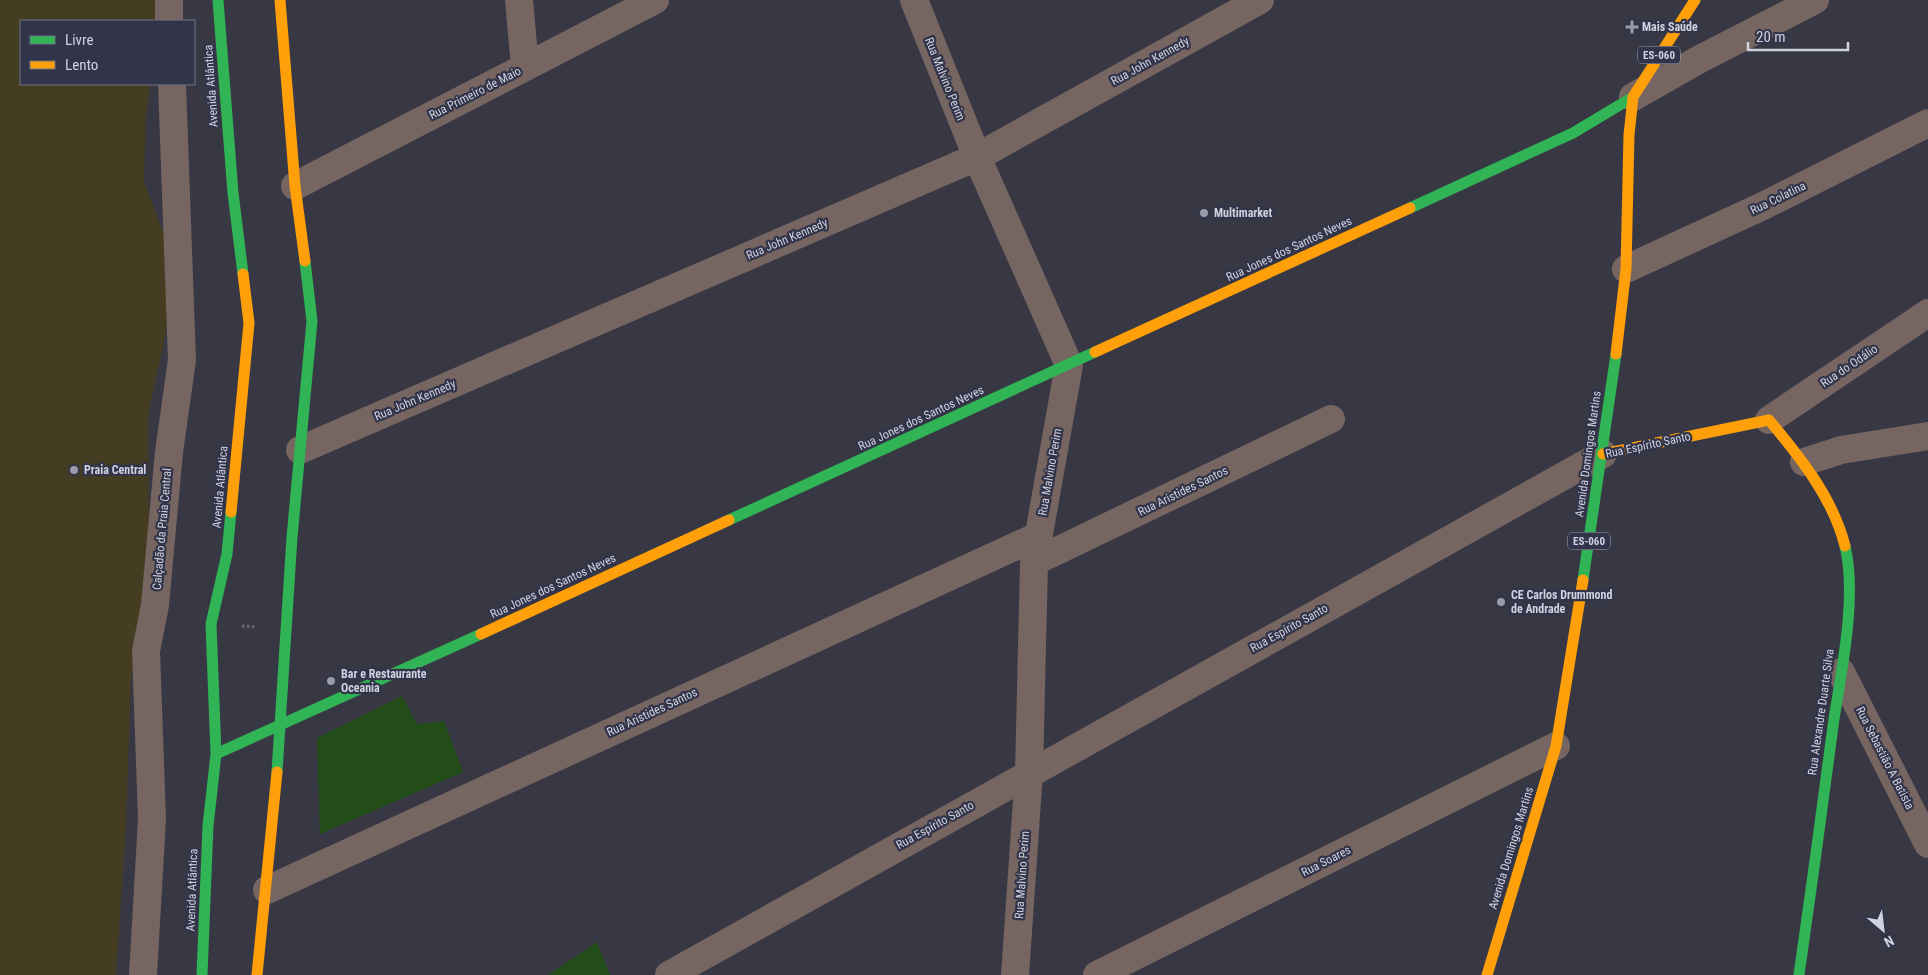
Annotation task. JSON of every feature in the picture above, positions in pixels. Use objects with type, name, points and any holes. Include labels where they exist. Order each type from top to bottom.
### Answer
[{"type":"street","points":[[169,0],[169,20]]},
{"type":"street","name":"Avenida Atlântica","points":[[202,975],[208,826],[216,754],[211,624],[227,554],[249,323],[233,192],[218,0]]},
{"type":"street","points":[[257,975],[282,725],[292,537],[312,321],[295,186],[280,0]]},
{"type":"street","points":[[519,0],[526,67]]},
{"type":"street","name":"Rua Primeiro de Maio","points":[[295,186],[655,0]]},
{"type":"street","name":"Rua Malvino Perim","points":[[914,0],[976,157],[1069,365],[1036,549],[1029,772],[1015,975]]},
{"type":"street","name":"Rua John Kennedy","points":[[300,450],[976,157],[1260,0]]},
{"type":"street","points":[[1678,0],[1684,13]]},
{"type":"street","name":"ES-060","points":[[1684,13],[1695,0]]},
{"type":"street","points":[[1633,97],[1700,59],[1774,23],[1815,0]]},
{"type":"street","name":"Avenida Domingos Martins","points":[[1487,975],[1556,746],[1603,454],[1626,269],[1628,144],[1633,97],[1684,13]]},
{"type":"street","name":"Calçadão da Praia Central","points":[[143,975],[152,819],[146,651],[155,605],[168,452],[182,360],[172,85]]},
{"type":"street","name":"Rua Jones dos Santos Neves","points":[[216,754],[1572,133],[1633,97]]},
{"type":"street","name":"Rua Colatina","points":[[1626,269],[1762,206],[1928,123]]},
{"type":"street","name":"Rua do Odálio","points":[[1769,420],[1928,313]]},
{"type":"street","name":"Rua Aristides Santos","points":[[267,890],[1331,419]]},
{"type":"street","points":[[1769,420],[1804,462],[1840,450],[1928,436]]},
{"type":"street","name":"Rua Espírito Santo","points":[[669,975],[1029,772],[1603,454],[1769,420]]},
{"type":"street","name":"Rua Alexandre Duarte Silva","points":[[1799,975],[1841,672],[1849,597],[1849,563],[1832,512],[1804,462]]},
{"type":"street","name":"Rua Sebastião A Batista","points":[[1841,672],[1928,844]]},
{"type":"street","name":"Rua Soares","points":[[1097,975],[1556,746]]},
{"type":"green space","points":[[402,696],[417,724],[444,721],[463,772],[320,834],[317,738]]},
{"type":"green space","points":[[597,942],[610,975],[548,975]]},
{"type":"sand","name":"Praia Central","points":[[0,0],[157,0],[156,20],[20,20],[20,85],[151,85],[146,114],[144,181],[173,259],[172,304],[148,416],[149,523],[143,599],[131,679],[126,826],[116,975],[0,975]]},
{"type":"traffic: fast","points":[[218,0],[233,193],[243,274]]},
{"type":"traffic: fast","points":[[1410,208],[1573,133],[1633,97]]},
{"type":"traffic: fast","points":[[277,772],[292,537],[312,321],[305,261]]},
{"type":"traffic: fast","points":[[729,520],[1095,352]]},
{"type":"traffic: fast","points":[[1583,580],[1616,354]]},
{"type":"traffic: fast","points":[[202,975],[208,826],[216,754],[211,624],[227,554],[231,512]]},
{"type":"traffic: fast","points":[[1799,975],[1847,632],[1849,587],[1845,546]]},
{"type":"traffic: fast","points":[[216,754],[481,634]]},
{"type":"traffic: slow","points":[[280,0],[295,186],[305,261]]},
{"type":"traffic: slow","points":[[1616,354],[1626,269],[1629,135],[1633,97],[1695,0]]},
{"type":"traffic: slow","points":[[1095,352],[1410,208]]},
{"type":"traffic: slow","points":[[231,512],[249,323],[243,274]]},
{"type":"traffic: slow","points":[[1603,454],[1769,420],[1804,463],[1824,495],[1840,528],[1845,546]]},
{"type":"traffic: slow","points":[[481,634],[729,520]]},
{"type":"traffic: slow","points":[[1487,975],[1556,746],[1583,580]]},
{"type":"traffic: slow","points":[[257,975],[277,772]]},
{"type":"place","name":"Mais Saúde","points":[[1632,27]]},
{"type":"place","name":"Multimarket","points":[[1204,213]]},
{"type":"place","name":"Praia Central","points":[[74,470]]},
{"type":"place","name":"CE Carlos Drummond de Andrade","points":[[1501,602]]},
{"type":"place","name":"Bar e Restaurante Oceania","points":[[331,681]]}]
